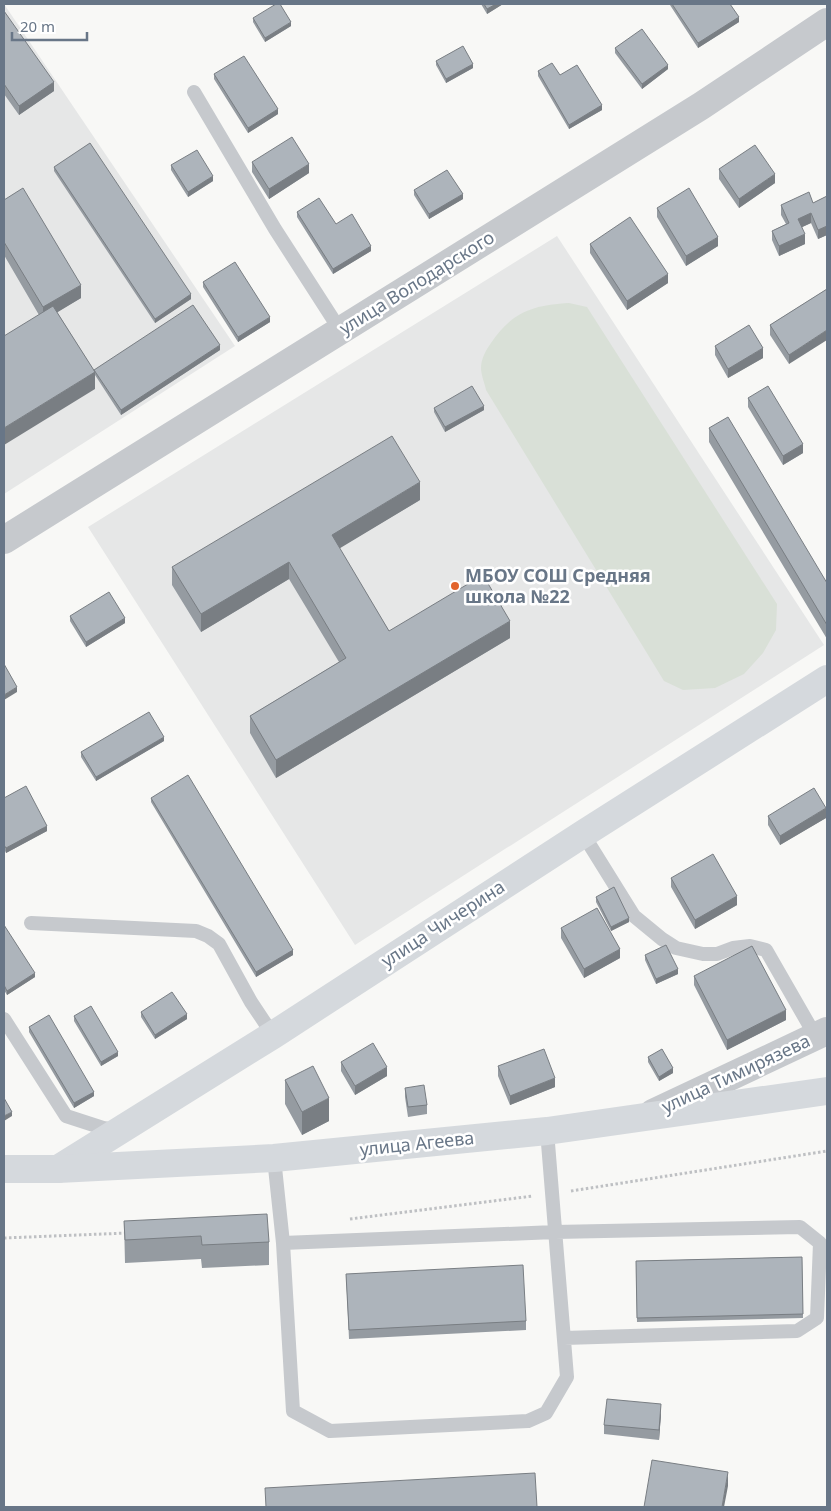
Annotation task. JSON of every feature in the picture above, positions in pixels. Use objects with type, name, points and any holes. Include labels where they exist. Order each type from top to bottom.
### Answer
[{"type":"main road","name":"улица Чичерина","points":[[58,1169],[273,1035],[582,834],[827,678]]},
{"type":"main road","name":"улица Агеева","points":[[4,1169],[58,1169],[274,1158],[547,1131],[827,1091]]},
{"type":"street","name":"улица Володарского","points":[[4,540],[701,106],[827,22]]},
{"type":"street","name":"улица Тимирязева","points":[[645,1117],[822,1034]]},
{"type":"lane","points":[[194,92],[275,230],[340,330]]},
{"type":"lane","points":[[582,834],[634,916],[676,948],[703,954],[717,954],[733,948],[750,946],[766,950],[822,1034]]},
{"type":"lane","points":[[31,923],[196,930],[219,944],[251,1002],[273,1035]]},
{"type":"lane","points":[[4,1019],[66,1116],[103,1128],[120,1130]]},
{"type":"lane","points":[[274,1158],[283,1243],[293,1411],[330,1431],[528,1421],[546,1413],[567,1377],[547,1131]]},
{"type":"lane","points":[[283,1243],[555,1232],[800,1227],[820,1243],[817,1318],[797,1331],[564,1338]]},
{"type":"path","points":[[551,1194],[827,1151]]},
{"type":"shaded area","points":[[4,4],[235,346],[4,494]]},
{"type":"shaded area","name":"МБОУ СОШ Средняя школа №22","points":[[557,236],[824,645],[355,945],[88,527]]},
{"type":"shaded area","points":[[569,303],[587,307],[777,604],[776,630],[763,653],[744,674],[715,688],[683,690],[664,681],[486,390],[481,365],[486,352],[499,332],[515,317],[524,312],[534,308]]},
{"type":"building","points":[[276,4],[280,4],[291,22],[265,38],[253,18]]},
{"type":"building","points":[[484,4],[496,4],[487,9]]},
{"type":"building","points":[[672,4],[730,4],[739,17],[698,43]]},
{"type":"building","points":[[4,11],[54,82],[19,106],[4,84]]},
{"type":"building","points":[[642,29],[668,65],[642,84],[615,48]]},
{"type":"building","points":[[463,46],[473,64],[446,79],[436,61]]},
{"type":"building","points":[[244,56],[278,109],[248,128],[214,74]]},
{"type":"building","points":[[552,63],[560,75],[577,65],[602,105],[569,125],[538,71]]},
{"type":"building","points":[[292,137],[309,164],[269,189],[252,162]]},
{"type":"building","points":[[90,143],[191,294],[155,319],[54,167]]},
{"type":"building","points":[[755,145],[775,174],[739,199],[719,169]]},
{"type":"building","points":[[197,150],[213,176],[188,192],[171,165]]},
{"type":"building","points":[[447,170],[463,194],[429,214],[414,190]]},
{"type":"building","points":[[23,188],[81,285],[43,307],[4,242],[4,200]]},
{"type":"building","points":[[689,188],[718,237],[686,256],[657,208]]},
{"type":"building","points":[[809,192],[813,203],[827,196],[827,226],[818,230],[811,213],[798,219],[805,234],[779,246],[772,231],[789,223],[781,205]]},
{"type":"building","points":[[319,198],[336,224],[352,214],[371,246],[333,269],[297,212]]},
{"type":"building","points":[[630,217],[668,274],[627,301],[590,244]]},
{"type":"building","points":[[235,262],[270,317],[238,337],[203,282]]},
{"type":"building","points":[[827,289],[827,330],[789,355],[770,325]]},
{"type":"building","points":[[193,305],[220,345],[121,410],[94,370]]},
{"type":"building","points":[[53,306],[95,372],[4,428],[4,336]]},
{"type":"building","points":[[749,325],[763,348],[728,369],[715,346]]},
{"type":"building","points":[[472,386],[484,406],[445,427],[434,408]]},
{"type":"building","points":[[768,386],[803,444],[783,456],[748,398]]},
{"type":"building","points":[[728,417],[827,583],[827,625],[709,428]]},
{"type":"building","points":[[392,436],[420,482],[332,535],[389,631],[483,575],[510,621],[276,760],[250,716],[346,658],[289,562],[201,614],[172,567]]},
{"type":"building","points":[[109,592],[125,618],[86,642],[70,616]]},
{"type":"building","points":[[4,664],[17,687],[4,695]]},
{"type":"building","points":[[149,712],[164,737],[96,777],[81,752]]},
{"type":"building","points":[[188,775],[293,950],[256,972],[151,798]]},
{"type":"building","points":[[26,786],[47,826],[6,848],[4,845],[4,798]]},
{"type":"building","points":[[814,788],[826,808],[780,836],[768,816]]},
{"type":"building","points":[[713,854],[737,896],[695,920],[671,878]]},
{"type":"building","points":[[614,887],[629,918],[611,927],[596,897]]},
{"type":"building","points":[[597,908],[620,949],[584,969],[561,928]]},
{"type":"building","points":[[4,925],[35,973],[7,991],[4,985]]},
{"type":"building","points":[[666,945],[678,969],[656,979],[645,955]]},
{"type":"building","points":[[752,946],[786,1010],[727,1040],[694,976]]},
{"type":"building","points":[[172,992],[187,1014],[155,1035],[141,1012]]},
{"type":"building","points":[[91,1006],[118,1052],[101,1062],[74,1016]]},
{"type":"building","points":[[49,1015],[94,1092],[74,1103],[29,1027]]},
{"type":"building","points":[[373,1043],[387,1067],[355,1086],[341,1062]]},
{"type":"building","points":[[544,1049],[555,1078],[510,1096],[498,1066]]},
{"type":"building","points":[[662,1049],[673,1068],[659,1077],[648,1057]]},
{"type":"building","points":[[313,1066],[329,1098],[302,1112],[285,1080]]},
{"type":"building","points":[[424,1085],[427,1105],[408,1107],[405,1088]]},
{"type":"building","points":[[4,1098],[12,1112],[4,1116]]},
{"type":"building","points":[[267,1214],[269,1242],[202,1245],[201,1236],[125,1240],[124,1221]]},
{"type":"building","points":[[802,1257],[803,1314],[637,1318],[636,1261]]},
{"type":"building","points":[[523,1265],[526,1321],[349,1330],[346,1274]]},
{"type":"building","points":[[607,1399],[661,1404],[659,1430],[604,1425]]},
{"type":"building","points":[[652,1460],[728,1472],[722,1507],[644,1507]]},
{"type":"building","points":[[535,1473],[537,1507],[266,1507],[265,1488]]},
{"type":"place","name":"МБОУ СОШ Средняя школа №22","points":[[455,586]]}]
